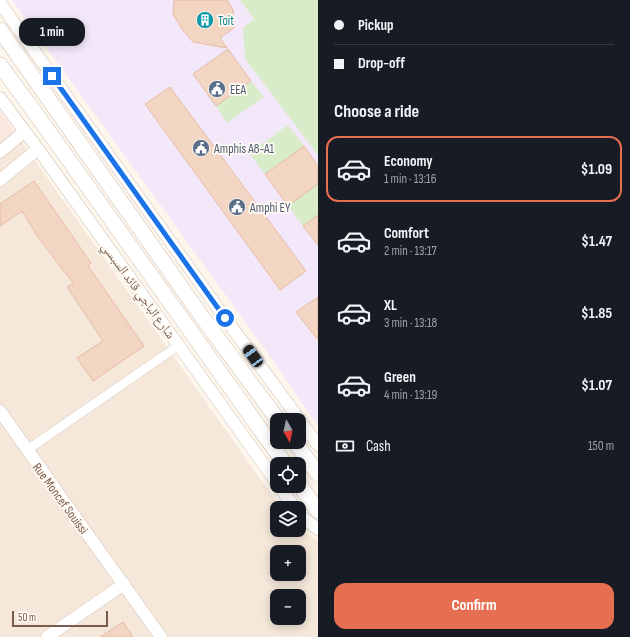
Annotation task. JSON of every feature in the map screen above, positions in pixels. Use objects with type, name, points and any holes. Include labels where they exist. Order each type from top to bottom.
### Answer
[{"type":"street","points":[[0,2],[221,312],[318,445]]},
{"type":"street","points":[[0,30],[205,321],[273,413]]},
{"type":"street","points":[[0,65],[280,457]]},
{"type":"street","name":"شارع الباجي قائد السبسي","points":[[0,98],[270,473]]},
{"type":"street","points":[[0,152],[24,132]]},
{"type":"street","points":[[0,180],[38,150]]},
{"type":"street","points":[[28,450],[178,346]]},
{"type":"street","name":"Rue Moncef Souissi","points":[[0,411],[162,637]]},
{"type":"street","points":[[300,449],[318,474]]},
{"type":"street","points":[[305,493],[318,511]]},
{"type":"street","points":[[306,520],[318,529]]},
{"type":"street","points":[[47,637],[124,584]]},
{"type":"shaded area","points":[[12,0],[318,0],[318,426],[264,348]]},
{"type":"shaded area","points":[[0,111],[14,131],[0,142]]},
{"type":"shaded area","points":[[14,131],[276,501],[270,501],[270,537],[306,537],[306,533],[318,541],[318,637],[0,637],[0,142]]},
{"type":"green space","points":[[240,0],[318,0],[318,155],[245,59],[243,28],[254,19]]},
{"type":"green space","points":[[251,81],[264,97],[227,123],[216,106]]},
{"type":"green space","points":[[288,125],[304,146],[265,174],[249,153]]},
{"type":"green space","points":[[318,184],[318,215],[303,226],[288,206]]},
{"type":"building","name":"Toit","points":[[174,0],[227,0],[233,10],[235,27],[220,38],[227,48],[193,42],[182,29],[173,14]]},
{"type":"building","name":"EEA","points":[[228,49],[251,81],[216,106],[193,74]]},
{"type":"building","points":[[170,87],[306,271],[280,290],[145,104]]},
{"type":"building","points":[[304,146],[318,166],[318,184],[288,206],[265,174]]},
{"type":"building","points":[[34,181],[91,263],[88,266],[144,346],[93,381],[77,358],[103,341],[67,287],[73,283],[38,237],[22,211],[0,226],[0,204]]},
{"type":"building","points":[[318,215],[318,245],[303,226]]},
{"type":"building","points":[[318,297],[318,340],[296,312]]},
{"type":"building","points":[[123,622],[133,637],[100,637]]},
{"type":"place","name":"Toit","points":[[205,20]]},
{"type":"place","name":"EEA","points":[[217,89]]},
{"type":"place","name":"Amphis A8-A1","points":[[201,148]]},
{"type":"place","name":"Amphi EY","points":[[237,207]]},
{"type":"route","points":[[52,76],[225,318]]}]
